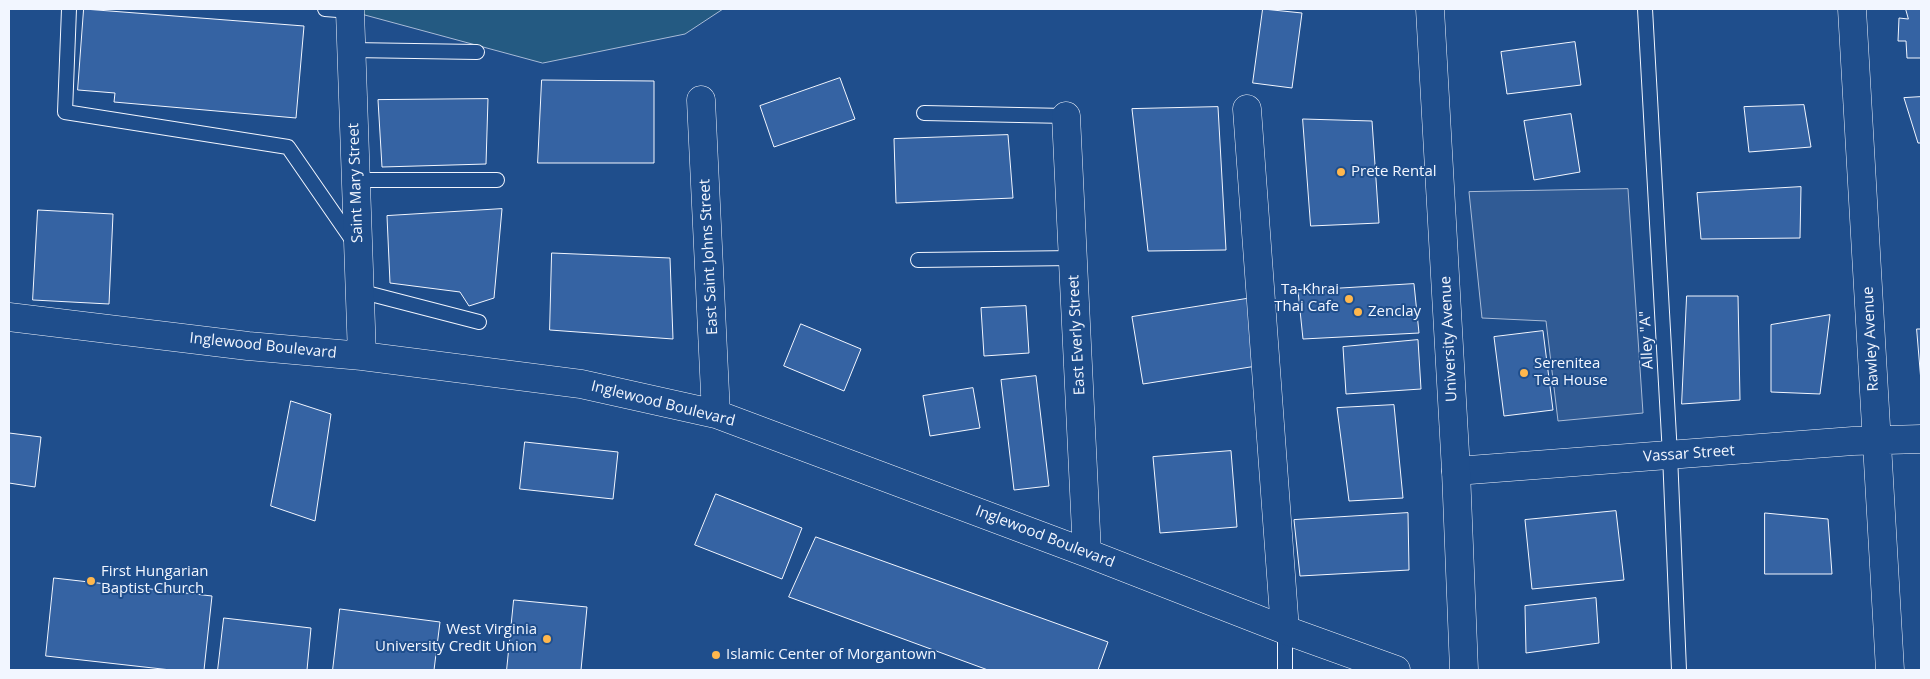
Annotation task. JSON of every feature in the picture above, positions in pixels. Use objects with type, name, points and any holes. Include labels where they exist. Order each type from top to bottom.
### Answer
[{"type":"street","name":"University Avenue","points":[[1430,9],[1456,470],[1464,670]]},
{"type":"street","name":"Rawley Avenue","points":[[1852,9],[1890,670]]},
{"type":"street","name":"Saint Mary Street","points":[[338,10],[352,50],[362,356]]},
{"type":"street","name":"East Saint Johns Street","points":[[701,100],[716,414]]},
{"type":"street","points":[[1247,109],[1284,630]]},
{"type":"street","name":"East Everly Street","points":[[1066,116],[1087,553]]},
{"type":"street","name":"Inglewood Boulevard","points":[[9,317],[248,346],[362,356],[581,384],[716,414],[1087,553],[1284,630],[1396,670]]},
{"type":"street","name":"Vassar Street","points":[[1456,470],[1921,439]]},
{"type":"lane","points":[[69,9],[65,112],[288,146],[358,248]]},
{"type":"lane","name":"Alley \"A\"","points":[[1645,9],[1670,455],[1679,670]]},
{"type":"lane","points":[[352,50],[476,52]]},
{"type":"lane","points":[[924,113],[1066,116]]},
{"type":"lane","points":[[356,180],[497,180]]},
{"type":"lane","points":[[918,260],[1073,258]]},
{"type":"lane","points":[[359,291],[479,322]]},
{"type":"lane","points":[[1284,630],[1285,670]]},
{"type":"shaded area","points":[[343,9],[723,9],[685,34],[543,63]]},
{"type":"shaded area","points":[[1628,189],[1643,413],[1558,421],[1546,321],[1482,318],[1469,192]]},
{"type":"building","points":[[84,9],[304,26],[296,118],[114,102],[115,93],[78,90]]},
{"type":"building","points":[[1263,9],[1302,13],[1292,88],[1253,83]]},
{"type":"building","points":[[1906,9],[1921,9],[1921,58],[1907,58],[1906,41],[1898,41],[1899,18],[1908,19]]},
{"type":"building","points":[[1575,42],[1581,85],[1507,94],[1501,52]]},
{"type":"building","points":[[840,78],[855,119],[774,147],[760,106]]},
{"type":"building","points":[[542,80],[654,81],[654,163],[538,163]]},
{"type":"building","points":[[1921,97],[1921,143],[1918,143],[1904,98]]},
{"type":"building","points":[[488,99],[486,164],[382,167],[378,100]]},
{"type":"building","points":[[1804,105],[1811,147],[1749,152],[1744,107]]},
{"type":"building","points":[[1218,107],[1226,250],[1148,251],[1132,109]]},
{"type":"building","points":[[1571,114],[1580,172],[1534,180],[1524,121]]},
{"type":"building","name":"Prete Rental","points":[[1303,119],[1372,121],[1379,223],[1311,226]]},
{"type":"building","points":[[1008,135],[1013,198],[896,203],[894,139]]},
{"type":"building","points":[[1801,187],[1800,238],[1701,239],[1697,193]]},
{"type":"building","points":[[502,209],[494,298],[469,306],[460,292],[390,283],[387,216]]},
{"type":"building","points":[[38,210],[113,214],[109,304],[33,300]]},
{"type":"building","points":[[552,253],[670,258],[673,339],[550,330]]},
{"type":"building","name":"Zenclay","points":[[1414,284],[1419,333],[1303,339],[1298,291]]},
{"type":"building","points":[[1687,296],[1738,296],[1740,400],[1682,404]]},
{"type":"building","points":[[1252,298],[1263,365],[1143,384],[1132,317]]},
{"type":"building","points":[[1026,306],[1029,353],[984,356],[981,308]]},
{"type":"building","points":[[1830,315],[1820,394],[1771,392],[1771,325]]},
{"type":"building","points":[[801,324],[861,349],[844,391],[784,366]]},
{"type":"building","points":[[1917,329],[1921,329],[1921,381]]},
{"type":"building","name":"Serenitea Tea House","points":[[1543,331],[1553,410],[1504,416],[1494,337]]},
{"type":"building","points":[[1418,340],[1421,389],[1346,394],[1343,347]]},
{"type":"building","points":[[1036,376],[1049,486],[1014,490],[1001,380]]},
{"type":"building","points":[[973,388],[980,428],[930,436],[923,396]]},
{"type":"building","points":[[291,401],[331,414],[315,521],[271,506]]},
{"type":"building","points":[[1394,405],[1403,498],[1349,501],[1337,408]]},
{"type":"building","points":[[9,433],[41,437],[35,487],[9,483]]},
{"type":"building","points":[[525,442],[618,452],[613,499],[520,489]]},
{"type":"building","points":[[1231,451],[1237,527],[1160,533],[1153,457]]},
{"type":"building","points":[[716,494],[802,528],[782,579],[695,545]]},
{"type":"building","points":[[1616,511],[1624,580],[1532,589],[1525,520]]},
{"type":"building","points":[[1408,513],[1409,570],[1300,576],[1294,520]]},
{"type":"building","points":[[1765,513],[1828,519],[1832,574],[1765,574]]},
{"type":"building","points":[[816,537],[1108,642],[1098,670],[988,670],[789,597]]},
{"type":"building","points":[[54,578],[212,596],[204,670],[171,670],[46,656]]},
{"type":"building","points":[[1596,598],[1599,643],[1526,653],[1525,606]]},
{"type":"building","name":"West Virginia University Credit Union","points":[[514,600],[587,607],[581,670],[507,670]]},
{"type":"building","points":[[340,609],[440,622],[434,670],[333,670]]},
{"type":"building","points":[[224,618],[311,628],[307,670],[218,670]]},
{"type":"place","name":"Prete Rental","points":[[1341,172]]},
{"type":"place","name":"Ta-Khrai Thai Cafe","points":[[1349,299]]},
{"type":"place","name":"Zenclay","points":[[1358,312]]},
{"type":"place","name":"Serenitea Tea House","points":[[1524,373]]},
{"type":"place","name":"First Hungarian Baptist Church","points":[[91,581]]},
{"type":"place","name":"West Virginia University Credit Union","points":[[547,639]]},
{"type":"place","name":"Islamic Center of Morgantown","points":[[716,655]]}]
